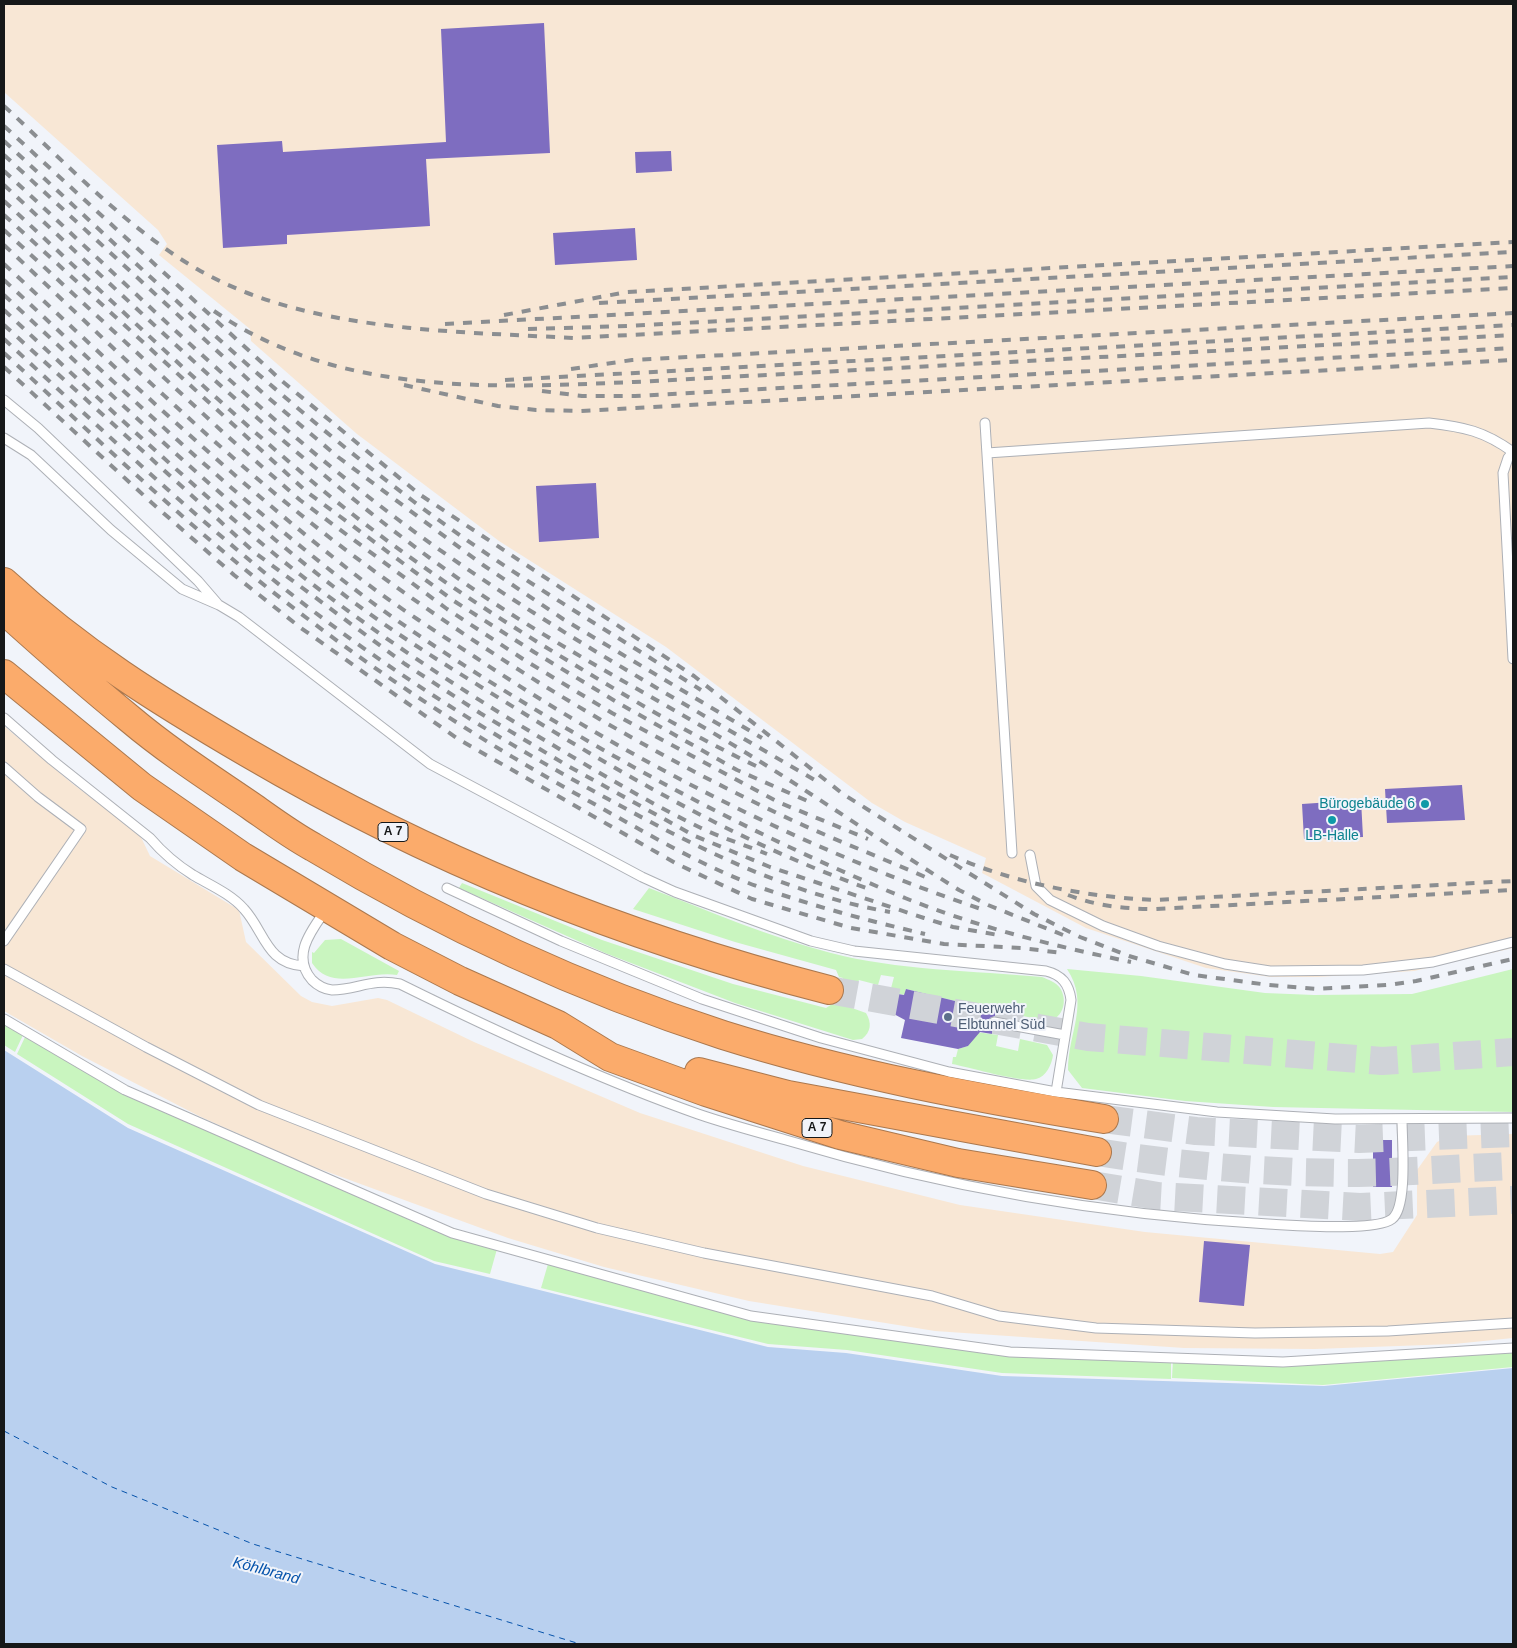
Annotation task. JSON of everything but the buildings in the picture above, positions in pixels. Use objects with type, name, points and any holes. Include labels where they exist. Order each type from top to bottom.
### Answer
[{"type":"highway","name":"A 7","points":[[4,582],[62,632],[134,685],[277,771],[395,833],[520,888],[661,941],[730,963],[829,990]]},
{"type":"highway","name":"A 7","points":[[4,610],[132,721],[196,768],[311,846],[417,905],[483,938],[567,976],[668,1016],[767,1048],[856,1071],[943,1090],[1104,1120]]},
{"type":"highway","name":"A 7","points":[[62,632],[196,768]]},
{"type":"highway","name":"A 7","points":[[4,674],[142,787],[243,857],[392,946],[460,981],[558,1025],[610,1057],[706,1092],[840,1135],[958,1163],[1092,1185]]},
{"type":"highway","name":"A 7","points":[[558,1025],[619,1042],[705,1074],[788,1095],[1097,1152]]},
{"type":"lane","points":[[4,400],[38,428],[198,581],[219,605]]},
{"type":"lane","points":[[987,453],[1429,422],[1460,427],[1492,437],[1513,452],[1508,458],[1503,473],[1513,659]]},
{"type":"lane","points":[[985,423],[1012,853]]},
{"type":"lane","points":[[4,438],[31,455],[111,530],[182,589],[219,605],[245,622],[430,764],[642,877],[675,892],[810,941],[854,951],[1054,973],[1060,976],[1070,990],[1071,1000],[1056,1092]]},
{"type":"lane","points":[[4,718],[52,760],[132,822],[162,851],[191,874],[244,908],[268,948],[277,956],[291,964],[304,966]]},
{"type":"lane","points":[[4,767],[38,797],[81,829],[4,941]]},
{"type":"lane","points":[[1030,855],[1036,886],[1050,900],[1103,926],[1158,946],[1225,964],[1270,971],[1363,970],[1433,962],[1513,942]]},
{"type":"lane","points":[[447,888],[560,941],[702,999],[821,1038],[949,1072],[1056,1092],[1218,1112],[1335,1119],[1513,1118]]},
{"type":"lane","points":[[328,907],[307,938],[303,953],[304,966],[317,985],[332,990],[374,982],[400,984],[600,1076],[700,1115],[876,1166],[980,1190],[1074,1206],[1220,1221],[1311,1226],[1384,1223],[1396,1215],[1401,1200],[1402,1119]]},
{"type":"lane","points":[[4,969],[146,1047],[259,1105],[486,1194],[606,1230],[704,1253],[932,1296],[999,1316],[1096,1328],[1255,1333],[1397,1331],[1513,1323]]},
{"type":"lane","points":[[4,1018],[125,1090],[452,1233],[751,1316],[1010,1352],[1283,1362],[1513,1348]]},
{"type":"lane","points":[[994,1022],[1065,1035]]},
{"type":"shaded area","points":[[4,4],[1513,4],[1513,948],[1414,971],[1317,977],[1271,977],[1206,968],[1086,928],[982,873],[986,858],[905,822],[872,803],[666,647],[499,541],[357,434],[251,341],[250,329],[159,255],[167,244],[158,230],[4,92]]},
{"type":"shaded area","points":[[4,726],[73,784],[139,833],[150,856],[239,910],[246,942],[301,996],[312,1002],[332,1006],[378,998],[387,1000],[474,1042],[640,1113],[803,1166],[960,1205],[1145,1232],[1380,1254],[1393,1252],[1417,1215],[1417,1170],[1437,1142],[1449,1136],[1513,1134],[1513,1338],[1454,1344],[1315,1349],[1184,1348],[935,1331],[749,1301],[604,1267],[508,1238],[306,1164],[201,1117],[82,1056],[4,1011]]},
{"type":"green space","points":[[462,883],[602,940],[733,984],[826,1008],[837,1001],[852,1006],[852,1008],[866,1013],[870,1024],[869,1030],[862,1039],[853,1040],[735,1003],[605,953],[459,888]]},
{"type":"green space","points":[[649,888],[739,923],[808,947],[856,959],[936,969],[1042,977],[1060,988],[1064,998],[1063,1008],[1058,1016],[1049,1021],[996,1011],[906,989],[905,995],[890,992],[894,977],[881,975],[878,985],[859,980],[857,984],[843,981],[843,978],[839,977],[836,970],[735,942],[633,909]]},
{"type":"green space","points":[[341,939],[399,971],[397,975],[386,974],[340,979],[320,972],[312,963],[312,952],[314,953],[325,940]]},
{"type":"green space","points":[[1067,969],[1141,976],[1265,993],[1314,995],[1412,994],[1513,969],[1513,1112],[1273,1107],[1185,1101],[1082,1088],[1068,1070],[1076,1018],[1077,994],[1074,982]]},
{"type":"green space","points":[[4,1021],[24,1033],[15,1052],[4,1045]]},
{"type":"green space","points":[[976,1032],[998,1035],[996,1046],[1018,1051],[1020,1039],[1047,1045],[1053,1055],[1050,1066],[1040,1078],[1029,1080],[1007,1077],[952,1064],[953,1057],[956,1057],[958,1049],[968,1046]]},
{"type":"green space","points":[[26,1035],[127,1093],[497,1249],[490,1274],[434,1261],[128,1124],[17,1054]]},
{"type":"green space","points":[[548,1264],[690,1302],[930,1344],[1171,1361],[1171,1379],[1002,1373],[847,1350],[768,1344],[541,1288]]},
{"type":"green space","points":[[1513,1350],[1513,1367],[1323,1385],[1172,1378],[1173,1360],[1282,1364]]},
{"type":"water","name":"Köhlbrand","points":[[4,1050],[128,1128],[435,1264],[768,1347],[846,1353],[1002,1376],[1324,1386],[1513,1368],[1513,1644],[4,1644]]},
{"type":"ferry route","points":[[4,1431],[112,1487],[253,1544],[580,1644]]},
{"type":"tunnel","points":[[829,990],[1088,1037],[1382,1061],[1513,1052]]},
{"type":"tunnel","points":[[1104,1119],[1196,1131],[1359,1139],[1513,1133]]},
{"type":"tunnel","points":[[1097,1152],[1194,1165],[1292,1172],[1397,1172],[1513,1166]]},
{"type":"tunnel","points":[[1092,1185],[1158,1196],[1360,1207],[1513,1200]]},
{"type":"railway","points":[[4,106],[120,214],[145,234],[197,269],[239,290],[285,305],[332,317],[429,330],[573,338],[1513,288]]},
{"type":"railway","points":[[4,126],[282,381],[419,494],[694,676],[843,794],[1034,914],[1080,937],[1129,956],[1194,975],[1269,985],[1316,989],[1388,985],[1416,981],[1513,959]]},
{"type":"railway","points":[[4,141],[204,326],[359,459],[448,527],[483,551],[701,690]]},
{"type":"railway","points":[[4,155],[265,395],[338,457],[483,565],[563,619],[762,738]]},
{"type":"railway","points":[[4,171],[245,393],[344,478],[396,518],[446,555],[550,623],[818,782]]},
{"type":"railway","points":[[4,185],[172,341],[286,443],[344,492],[466,584],[535,629],[748,754],[959,890],[988,905],[1063,935]]},
{"type":"railway","points":[[4,201],[157,344],[274,449],[376,532],[441,579],[541,644],[665,718],[758,767]]},
{"type":"railway","points":[[4,215],[307,492],[454,601],[620,704],[737,770],[812,803]]},
{"type":"railway","points":[[4,230],[225,434],[300,500],[447,609],[526,661],[612,713],[778,802],[868,839]]},
{"type":"railway","points":[[504,315],[627,292],[1513,242]]},
{"type":"railway","points":[[4,245],[178,409],[268,488],[362,562],[465,635],[572,703],[739,795],[796,822],[932,880]]},
{"type":"railway","points":[[599,303],[1513,252]]},
{"type":"railway","points":[[4,264],[130,381],[259,496],[394,604],[535,696],[596,733],[722,801],[853,861],[987,911]]},
{"type":"railway","points":[[445,324],[1513,266]]},
{"type":"railway","points":[[528,329],[629,326],[1513,277]]},
{"type":"railway","points":[[4,280],[211,470],[340,578],[441,650],[589,742],[722,814],[813,858],[905,898],[988,927],[1131,962]]},
{"type":"railway","points":[[4,295],[166,445],[291,553],[356,604],[402,636],[562,737],[647,786],[734,832],[823,872],[869,889]]},
{"type":"railway","points":[[4,310],[130,428],[227,514],[293,569],[394,644],[464,691],[617,783],[701,828],[767,854]]},
{"type":"railway","points":[[214,311],[262,339],[312,359],[363,372],[416,381],[471,385],[634,382],[1513,335]]},
{"type":"railway","points":[[571,369],[632,360],[1513,313]]},
{"type":"railway","points":[[4,325],[254,552],[405,664],[480,713],[568,766],[695,836],[770,867],[924,918],[953,927],[998,935]]},
{"type":"railway","points":[[505,380],[1513,325]]},
{"type":"railway","points":[[4,339],[154,477],[247,558],[332,625],[421,688],[561,773],[709,852],[815,894],[890,912]]},
{"type":"railway","points":[[542,391],[582,396],[635,396],[1513,348]]},
{"type":"railway","points":[[4,353],[190,523],[268,588],[341,644],[479,737],[671,847],[737,878],[800,901],[925,934]]},
{"type":"railway","points":[[404,385],[498,406],[536,410],[581,411],[1513,360]]},
{"type":"railway","points":[[4,367],[152,503],[234,575],[301,628],[458,739],[677,864],[752,899],[851,928],[944,944],[1021,948],[1063,953]]},
{"type":"railway","points":[[950,855],[974,865],[1050,887],[1103,896],[1155,900],[1513,881]]},
{"type":"railway","points":[[1068,895],[1111,906],[1156,909],[1513,890]]},
{"type":"place","name":"Bürogebäude 6","points":[[1425,804]]},
{"type":"place","name":"LB-Halle","points":[[1332,820]]},
{"type":"place","name":"Feuerwehr Elbtunnel Süd","points":[[948,1017]]}]
